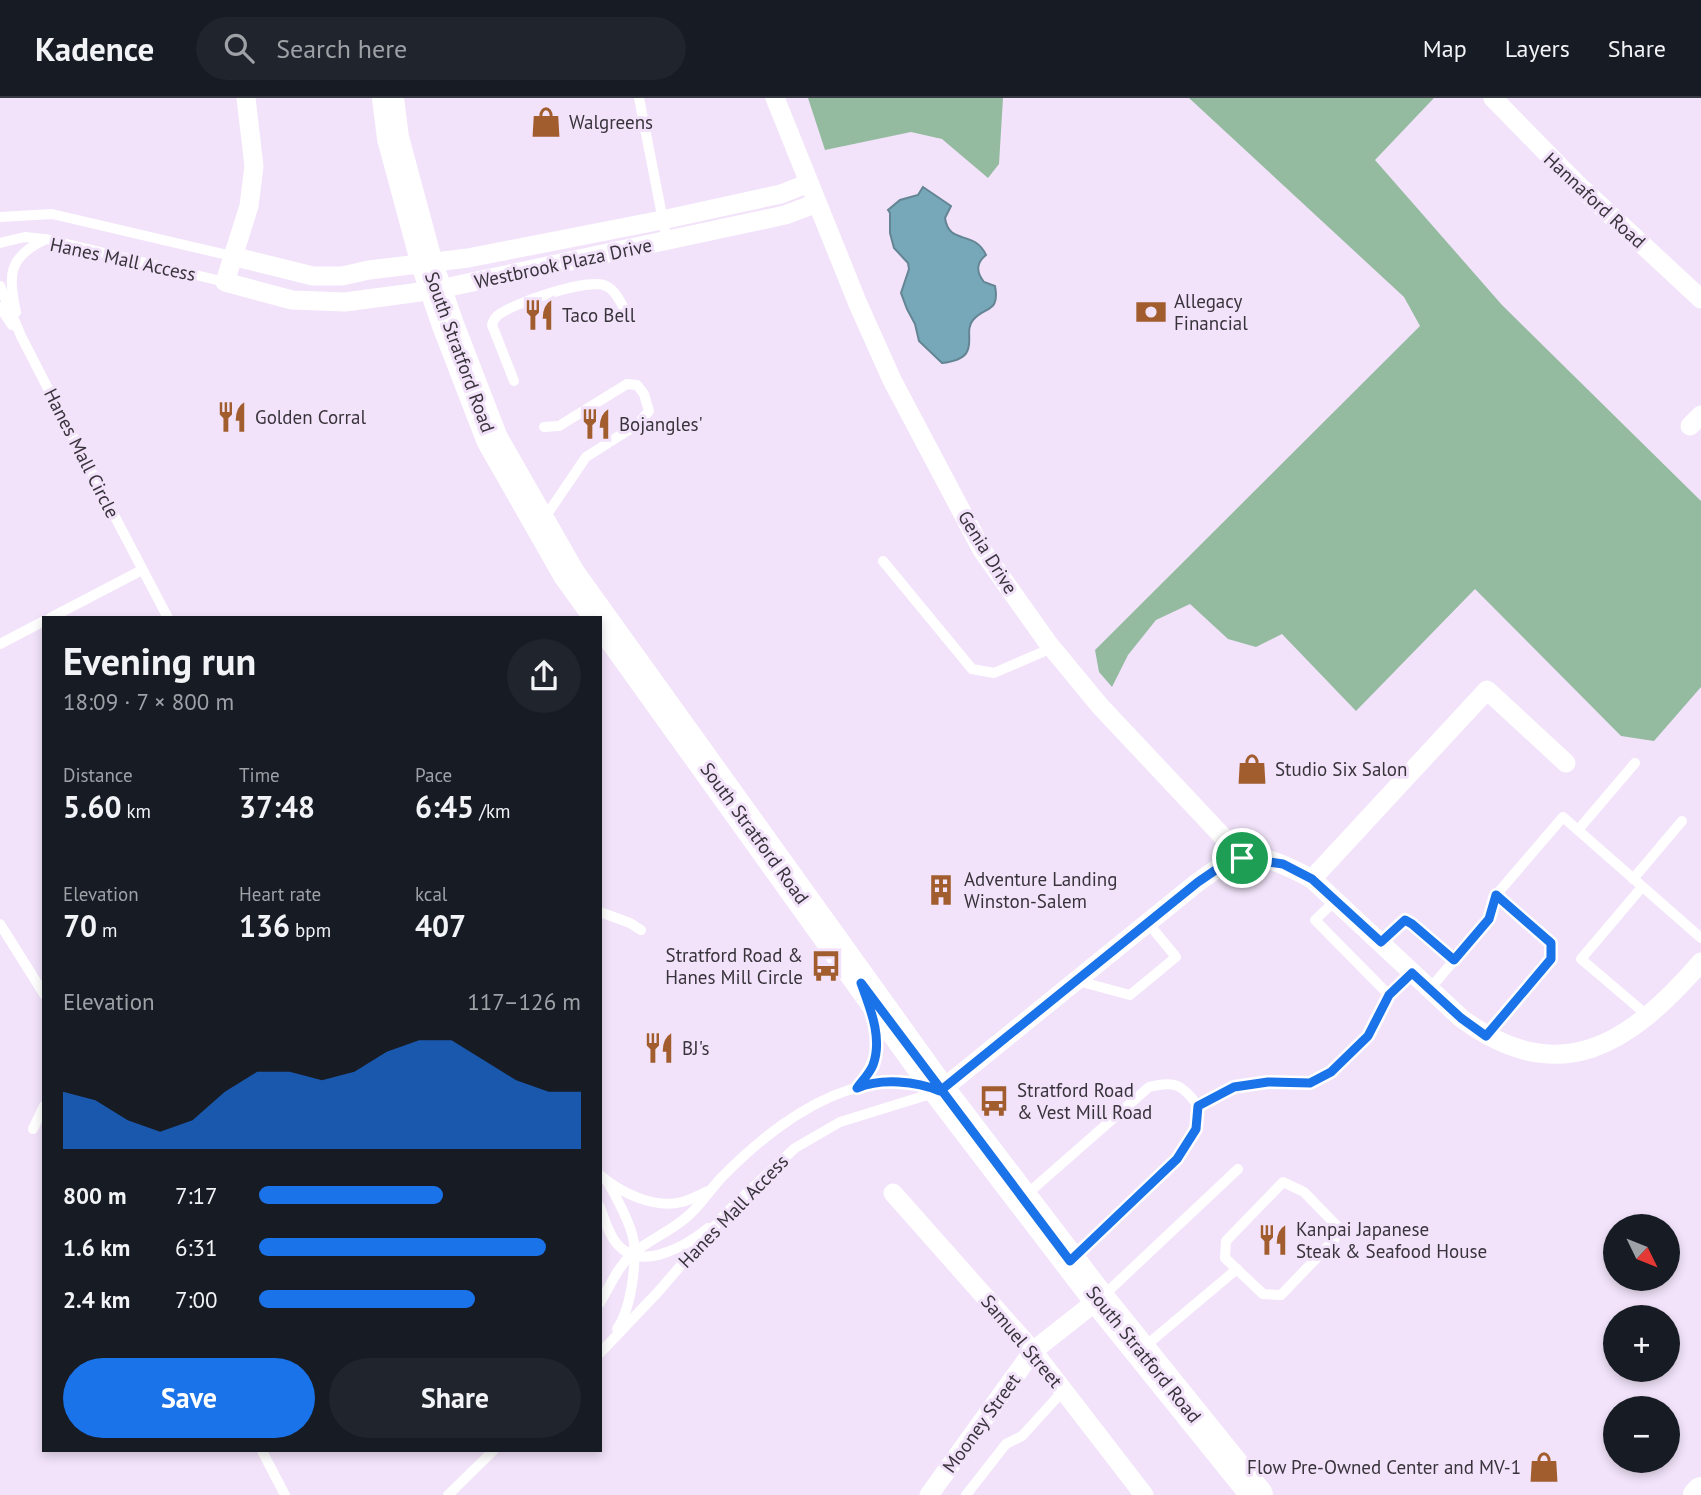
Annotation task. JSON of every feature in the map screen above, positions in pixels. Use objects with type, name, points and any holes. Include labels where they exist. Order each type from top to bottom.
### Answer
[{"type":"main road","name":"South Stratford Road","points":[[387,98],[393,138],[431,277],[492,439],[569,574],[599,616]]},
{"type":"main road","name":"South Stratford Road","points":[[602,620],[861,983],[915,1052],[940,1091],[1099,1299],[1257,1495]]},
{"type":"street","points":[[225,282],[248,206],[254,166],[246,98]]},
{"type":"street","points":[[775,98],[813,193]]},
{"type":"street","name":"Hannaford Road","points":[[1493,98],[1567,175],[1701,299]]},
{"type":"street","name":"Westbrook Plaza Drive","points":[[232,256],[313,276],[342,276],[369,270],[431,277],[468,258],[781,194],[813,193]]},
{"type":"street","name":"Westbrook Plaza Drive","points":[[225,282],[292,300],[326,303],[431,277],[667,241],[785,215],[813,193]]},
{"type":"street","name":"Genia Drive","points":[[813,193],[892,380],[982,550],[1052,648],[1100,706],[1242,858]]},
{"type":"street","points":[[1312,879],[1487,690],[1566,763]]},
{"type":"street","points":[[940,1091],[1198,882],[1220,867],[1242,858],[1283,864],[1312,879],[1429,990],[1486,1036],[1533,1052],[1576,1052],[1610,1041],[1648,1016],[1701,962]]},
{"type":"street","name":"Samuel Street","points":[[893,1193],[1032,1351],[1144,1495]]},
{"type":"street","name":"Mooney Street","points":[[929,1495],[1032,1351],[1099,1299]]},
{"type":"street","points":[[1697,1495],[1701,1491]]},
{"type":"lane","points":[[639,98],[667,241]]},
{"type":"lane","name":"Hanes Mall Access","points":[[6,217],[52,214],[232,256]]},
{"type":"lane","points":[[0,225],[6,217]]},
{"type":"lane","points":[[0,243],[25,237],[46,239]]},
{"type":"lane","name":"Hanes Mall Access","points":[[21,336],[10,287],[12,268],[20,255],[46,239],[225,282]]},
{"type":"lane","points":[[513,381],[492,325],[498,315],[565,288],[590,283],[608,287],[628,316]]},
{"type":"lane","name":"Hanes Mall Circle","points":[[0,285],[21,336],[167,616]]},
{"type":"lane","points":[[1,311],[21,336]]},
{"type":"lane","points":[[544,427],[559,426],[627,384],[637,385],[644,394],[649,411],[638,424],[586,457],[550,510]]},
{"type":"lane","points":[[883,561],[972,669],[994,673],[1052,648]]},
{"type":"lane","points":[[54,616],[142,570]]},
{"type":"lane","points":[[0,644],[42,622]]},
{"type":"lane","points":[[1578,830],[1635,763]]},
{"type":"lane","points":[[1429,990],[1489,919],[1496,895],[1563,817],[1701,938]]},
{"type":"lane","points":[[1633,879],[1682,821]]},
{"type":"lane","points":[[1642,887],[1581,959],[1648,1016]]},
{"type":"lane","points":[[1486,1036],[1551,959],[1553,952],[1546,937],[1496,895]]},
{"type":"lane","points":[[1336,900],[1315,920],[1389,995]]},
{"type":"lane","points":[[602,913],[641,930]]},
{"type":"lane","points":[[1381,942],[1405,920],[1454,960]]},
{"type":"lane","points":[[1077,980],[1129,995],[1176,957],[1148,923]]},
{"type":"lane","points":[[0,924],[42,992]]},
{"type":"lane","points":[[1198,1106],[1234,1087],[1268,1082],[1310,1083],[1331,1072],[1368,1036],[1389,995],[1412,973]]},
{"type":"lane","points":[[857,1088],[872,1066],[876,1048],[874,1020],[861,983]]},
{"type":"lane","name":"Hanes Mall Access","points":[[633,1254],[678,1225],[775,1128],[815,1105],[871,1082],[924,1084],[940,1091]]},
{"type":"lane","points":[[1022,1199],[1149,1087],[1166,1082],[1185,1088],[1198,1106],[1196,1129],[1177,1159],[1070,1261]]},
{"type":"lane","name":"Hanes Mall Access","points":[[602,1351],[658,1292],[726,1213],[794,1148],[840,1122],[940,1091]]},
{"type":"lane","points":[[33,1129],[42,1110]]},
{"type":"lane","points":[[1099,1299],[1238,1169]]},
{"type":"lane","points":[[604,1178],[636,1197],[657,1204],[681,1202],[711,1190]]},
{"type":"lane","points":[[602,1350],[621,1323],[634,1273],[634,1242],[623,1212],[604,1178]]},
{"type":"lane","points":[[1283,1182],[1304,1192],[1339,1228],[1334,1240],[1281,1295],[1263,1294],[1237,1269],[1225,1258],[1226,1241],[1283,1182]]},
{"type":"lane","points":[[602,1212],[614,1240],[621,1249],[645,1258],[672,1250],[702,1233],[726,1213]]},
{"type":"lane","points":[[602,1299],[619,1268],[633,1254]]},
{"type":"lane","points":[[1140,1350],[1237,1269]]},
{"type":"lane","points":[[966,1495],[1006,1444],[1022,1436],[1063,1391]]},
{"type":"lane","points":[[263,1452],[285,1495]]},
{"type":"lane","points":[[448,1495],[492,1452]]},
{"type":"green space","points":[[808,98],[1003,98],[999,164],[988,178],[942,139],[911,132],[825,150]]},
{"type":"green space","points":[[1189,98],[1434,98],[1375,160],[1502,305],[1701,501],[1701,687],[1654,741],[1621,736],[1475,589],[1356,711],[1282,634],[1256,647],[1228,639],[1190,604],[1156,620],[1128,655],[1112,687],[1099,672],[1095,650],[1420,326],[1404,297]]},
{"type":"water","points":[[923,187],[951,206],[945,218],[951,232],[981,247],[986,255],[979,264],[980,275],[984,282],[995,286],[996,295],[993,305],[973,320],[970,326],[968,351],[955,360],[942,363],[919,341],[915,324],[901,293],[909,269],[908,263],[894,248],[890,233],[888,210],[900,200],[918,195]]},
{"type":"place","name":"Walgreens","points":[[546,122]]},
{"type":"place","name":"Allegacy Financial","points":[[1151,312]]},
{"type":"place","name":"Taco Bell","points":[[539,315]]},
{"type":"place","name":"Golden Corral","points":[[232,417]]},
{"type":"place","name":"Bojangles'","points":[[596,424]]},
{"type":"place","name":"Studio Six Salon","points":[[1252,769]]},
{"type":"place","name":"Adventure Landing Winston-Salem","points":[[941,890]]},
{"type":"place","name":"Stratford Road & Hanes Mill Circle","points":[[826,966]]},
{"type":"place","name":"BJ's","points":[[659,1048]]},
{"type":"place","name":"Stratford Road & Vest Mill Road","points":[[994,1101]]},
{"type":"place","name":"Kanpai Japanese Steak & Seafood House","points":[[1273,1240]]},
{"type":"place","name":"Flow Pre-Owned Center and MV-1","points":[[1544,1467]]},
{"type":"route","points":[[1242,858],[1220,867],[1198,882],[940,1091],[924,1084],[871,1082],[857,1088],[872,1066],[876,1048],[874,1020],[861,983],[915,1052],[940,1091],[1070,1261],[1177,1159],[1196,1129],[1198,1106],[1234,1087],[1268,1082],[1310,1083],[1331,1072],[1368,1036],[1389,995],[1412,973],[1461,1018],[1486,1036],[1551,959],[1551,943],[1546,937],[1496,895],[1489,919],[1454,960],[1405,920],[1381,942],[1312,879],[1283,864],[1242,858]]}]
